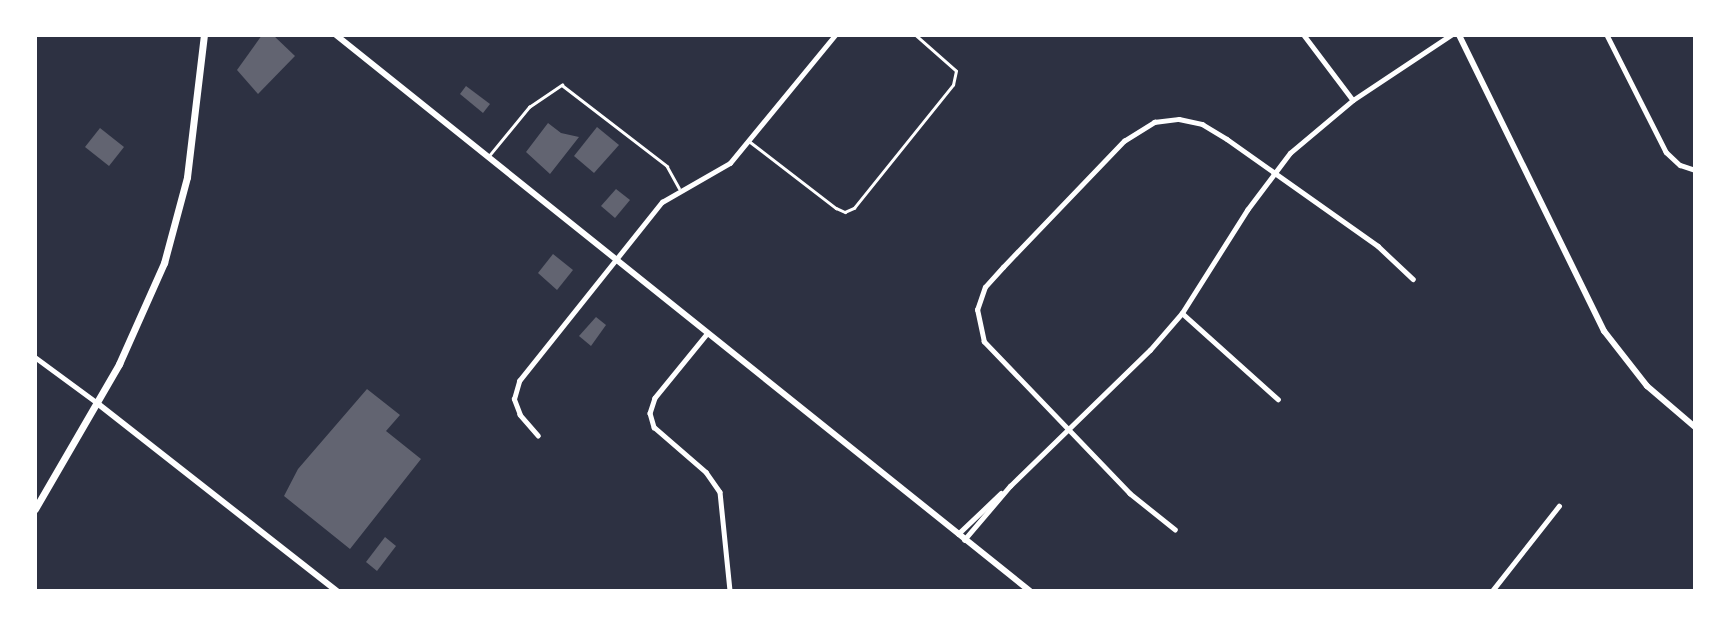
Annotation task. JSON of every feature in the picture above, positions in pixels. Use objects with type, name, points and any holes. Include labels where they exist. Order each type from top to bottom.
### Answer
[{"type":"main road","points":[[35,509],[97,403],[144,315],[174,229],[196,127],[204,35]]},
{"type":"street","points":[[336,35],[1030,591]]},
{"type":"street","points":[[538,436],[520,415],[514,399],[519,381],[662,202],[679,188],[712,175],[749,141],[835,35]]},
{"type":"street","points":[[1304,35],[1353,100]]},
{"type":"street","points":[[958,534],[1068,432],[1182,313],[1274,171],[1311,132],[1353,100],[1451,35]]},
{"type":"street","points":[[1459,35],[1604,331],[1647,386],[1695,427]]},
{"type":"street","points":[[1607,35],[1666,152],[1680,165],[1695,170]]},
{"type":"street","points":[[1175,530],[1130,494],[984,342],[976,318],[985,287],[1124,141],[1154,122],[1178,120],[1202,124],[1274,171],[1378,246],[1413,279]]},
{"type":"street","points":[[1182,313],[1278,399]]},
{"type":"street","points":[[708,334],[655,398],[650,413],[654,427],[706,472],[720,492],[730,591]]},
{"type":"street","points":[[35,357],[337,591]]},
{"type":"street","points":[[964,540],[1010,486]]},
{"type":"street","points":[[1492,591],[1559,506]]},
{"type":"lane","points":[[749,141],[836,208],[845,212],[854,208],[953,85],[956,71],[915,35]]},
{"type":"lane","points":[[488,157],[529,107],[562,85],[667,166],[679,188]]},
{"type":"building","points":[[262,35],[273,35],[295,56],[258,94],[237,70]]},
{"type":"building","points":[[466,86],[490,104],[483,113],[460,94]]},
{"type":"building","points":[[548,123],[561,133],[579,137],[550,174],[526,152]]},
{"type":"building","points":[[597,127],[619,145],[594,173],[574,156]]},
{"type":"building","points":[[100,128],[124,147],[109,166],[85,147]]},
{"type":"building","points":[[616,189],[630,200],[615,218],[601,206]]},
{"type":"building","points":[[553,254],[573,270],[557,290],[538,273]]},
{"type":"building","points":[[596,317],[606,325],[591,346],[579,336]]},
{"type":"building","points":[[367,389],[400,415],[386,431],[421,459],[350,549],[284,496],[298,469]]},
{"type":"building","points":[[385,537],[396,546],[377,571],[366,562]]}]
